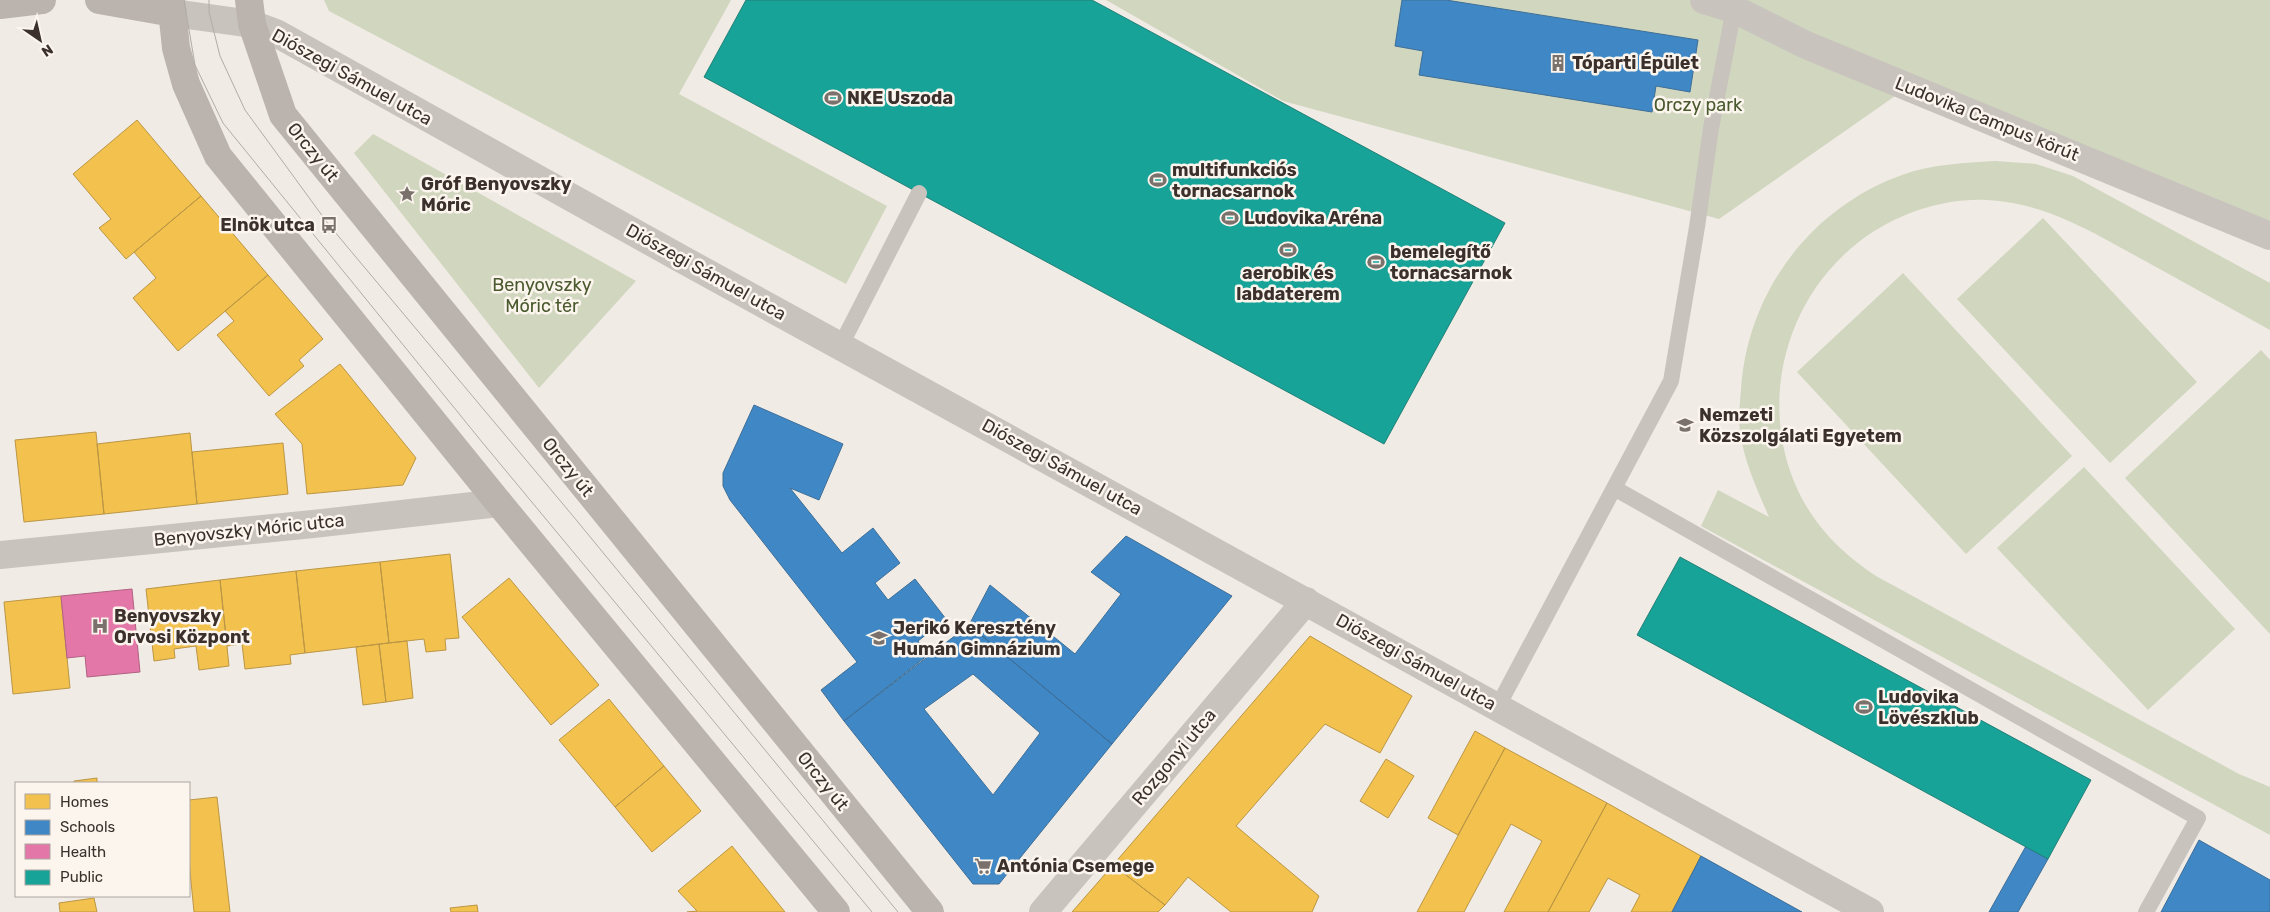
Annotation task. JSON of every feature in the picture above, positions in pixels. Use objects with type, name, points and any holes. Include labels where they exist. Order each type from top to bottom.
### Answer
[{"type":"street","points":[[0,5],[42,0]]},
{"type":"street","points":[[99,0],[172,7],[176,48],[186,84],[218,156],[499,503],[836,912]]},
{"type":"street","name":"Ludovika Campus körút","points":[[1704,0],[1734,9],[1806,45],[2270,236]]},
{"type":"street","name":"Diószegi Sámuel utca","points":[[172,7],[251,12],[276,33],[670,253],[841,345],[1870,912]]},
{"type":"street","name":"Orczy út","points":[[251,12],[283,115],[930,912]]},
{"type":"street","name":"Benyovszky Móric utca","points":[[0,555],[312,524],[499,503]]},
{"type":"street","name":"Rozgonyi utca","points":[[1043,912],[1306,601]]},
{"type":"lane","points":[[1498,706],[1671,381],[1697,227],[1711,128],[1734,9]]},
{"type":"lane","points":[[841,345],[919,193]]},
{"type":"lane","points":[[1614,488],[2198,818],[2146,912]]},
{"type":"green space","points":[[324,0],[731,0],[679,94],[887,206],[846,284],[329,11]]},
{"type":"green space","name":"Orczy park","points":[[1106,0],[2270,0],[2270,248],[1898,94],[1719,219],[1283,101]]},
{"type":"green space","name":"Benyovszky Móric tér","points":[[373,134],[636,281],[539,388],[354,153]]},
{"type":"green space","points":[[1995,161],[2036,164],[2073,176],[2270,283],[2270,330],[2109,241],[2051,214],[2009,202],[1987,200],[1953,202],[1920,210],[1889,223],[1860,241],[1831,268],[1808,299],[1792,334],[1782,371],[1779,409],[1784,447],[1795,483],[1814,518],[1827,535],[1850,557],[1876,576],[2239,774],[2270,787],[2270,835],[1701,526],[1718,490],[1769,517],[1751,475],[1742,442],[1739,426],[1741,390],[1746,354],[1756,320],[1770,288],[1789,258],[1812,232],[1839,209],[1869,190],[1902,175],[1925,168]]},
{"type":"green space","points":[[2043,218],[2197,382],[2110,463],[1957,299]]},
{"type":"green space","points":[[1903,273],[2072,456],[1966,554],[1797,372]]},
{"type":"green space","points":[[2261,350],[2270,360],[2270,634],[2125,478]]},
{"type":"green space","points":[[2084,467],[2235,629],[2148,710],[1997,548]]},
{"type":"building: Homes","points":[[137,120],[201,196],[126,259],[99,228],[111,219],[73,174]]},
{"type":"building: Homes","points":[[201,196],[268,275],[178,351],[133,298],[156,278],[134,252]]},
{"type":"building: Homes","points":[[268,275],[323,339],[299,360],[304,366],[269,396],[217,335],[234,321],[225,311]]},
{"type":"building: Homes","points":[[340,364],[416,458],[403,485],[307,494],[302,444],[275,414]]},
{"type":"building: Homes","points":[[96,432],[104,514],[24,522],[15,440]]},
{"type":"building: Homes","points":[[190,433],[197,504],[104,514],[97,444]]},
{"type":"building: Homes","points":[[283,443],[288,494],[197,504],[192,452]]},
{"type":"building: Homes","points":[[450,554],[459,638],[445,639],[446,650],[426,652],[424,639],[389,643],[380,562]]},
{"type":"building: Homes","points":[[380,562],[389,643],[305,653],[296,571]]},
{"type":"building: Homes","points":[[296,571],[305,653],[290,655],[291,664],[245,669],[242,644],[227,646],[220,580]]},
{"type":"building: Homes","points":[[509,578],[599,685],[551,725],[462,617]]},
{"type":"building: Homes","points":[[220,580],[229,666],[199,670],[196,646],[174,649],[175,658],[154,661],[146,589]]},
{"type":"building: Homes","points":[[61,596],[70,688],[13,694],[4,602]]},
{"type":"building: Homes","points":[[1310,636],[1412,696],[1380,753],[1325,724],[1236,826],[1319,896],[1312,912],[1231,912],[1188,877],[1165,905],[1113,865]]},
{"type":"building: Homes","points":[[407,641],[413,698],[386,702],[379,644]]},
{"type":"building: Homes","points":[[379,644],[386,702],[363,705],[356,647]]},
{"type":"building: Homes","points":[[609,699],[664,766],[615,807],[559,740]]},
{"type":"building: Homes","points":[[1475,731],[1505,748],[1458,835],[1428,818]]},
{"type":"building: Homes","points":[[1505,748],[1607,803],[1548,912],[1504,912],[1542,841],[1511,824],[1464,912],[1417,912]]},
{"type":"building: Homes","points":[[1386,759],[1414,776],[1388,818],[1360,801]]},
{"type":"building: Homes","points":[[664,766],[701,811],[652,852],[615,807]]},
{"type":"building: Homes","points":[[97,778],[97,782],[74,781]]},
{"type":"building: Homes","points":[[217,797],[230,912],[194,912],[190,871],[190,800]]},
{"type":"building: Homes","points":[[1607,803],[1701,856],[1672,912],[1631,912],[1640,895],[1608,878],[1589,912],[1548,912]]},
{"type":"building: Homes","points":[[732,846],[785,912],[687,912],[697,911],[678,891]]},
{"type":"building: Homes","points":[[1113,865],[1165,905],[1158,912],[1072,912]]},
{"type":"building: Homes","points":[[94,898],[97,912],[60,912],[59,903]]},
{"type":"building: Homes","points":[[477,905],[478,912],[451,912],[450,908]]},
{"type":"building: Schools","name":"Tóparti Épület","points":[[1402,0],[1446,0],[1698,40],[1690,92],[1656,86],[1652,112],[1419,75],[1423,51],[1395,46]]},
{"type":"building: Schools","points":[[754,405],[843,444],[819,500],[790,488],[842,553],[873,528],[900,563],[875,583],[888,600],[915,579],[946,619],[918,641],[928,655],[844,721],[821,690],[857,662],[730,500],[723,486],[723,473]]},
{"type":"building: Schools","points":[[1126,536],[1232,596],[1112,744],[969,625],[990,585],[1075,654],[1121,594],[1091,572]]},
{"type":"building: Schools","points":[[969,625],[1112,744],[999,884],[973,884],[844,721]],"holes":[[[973,674],[1040,733],[993,795],[924,709]]]},
{"type":"building: Schools","points":[[2199,840],[2270,880],[2270,912],[2161,912]]},
{"type":"building: Schools","points":[[2026,846],[2048,859],[2018,912],[1989,912]]},
{"type":"building: Schools","points":[[1701,856],[1802,912],[1672,912]]},
{"type":"building: Health","name":"Benyovszky Orvosi Központ","points":[[132,589],[140,672],[87,677],[85,656],[67,658],[61,596]]},
{"type":"building: Public","name":"Ludovika Aréna","points":[[746,0],[1092,0],[1505,223],[1384,444],[704,77]]},
{"type":"building: Public","name":"Ludovika Lövészklub","points":[[1680,557],[2091,780],[2048,859],[1637,635]]},
{"type":"tram line","points":[[184,0],[195,65],[223,123],[482,442],[872,912]]},
{"type":"tram line","points":[[209,0],[209,12],[220,56],[245,110],[329,225],[573,516],[898,912]]},
{"type":"place","name":"Tóparti Épület","points":[[1558,63]]},
{"type":"place","name":"NKE Uszoda","points":[[833,98]]},
{"type":"place","name":"multifunkciós tornacsarnok","points":[[1158,180]]},
{"type":"place","name":"Gróf Benyovszky Móric","points":[[407,194]]},
{"type":"place","name":"Ludovika Aréna","points":[[1230,218]]},
{"type":"place","name":"Elnök utca","points":[[329,225]]},
{"type":"place","name":"aerobik és labdaterem","points":[[1288,250]]},
{"type":"place","name":"bemelegítő tornacsarnok","points":[[1376,262]]},
{"type":"place","name":"Nemzeti Közszolgálati Egyetem","points":[[1685,425]]},
{"type":"place","name":"Benyovszky Orvosi Központ","points":[[100,626]]},
{"type":"place","name":"Jerikó Keresztény Humán Gimnázium","points":[[879,638]]},
{"type":"place","name":"Ludovika Lövészklub","points":[[1864,707]]},
{"type":"place","name":"Antónia Csemege","points":[[983,866]]}]
